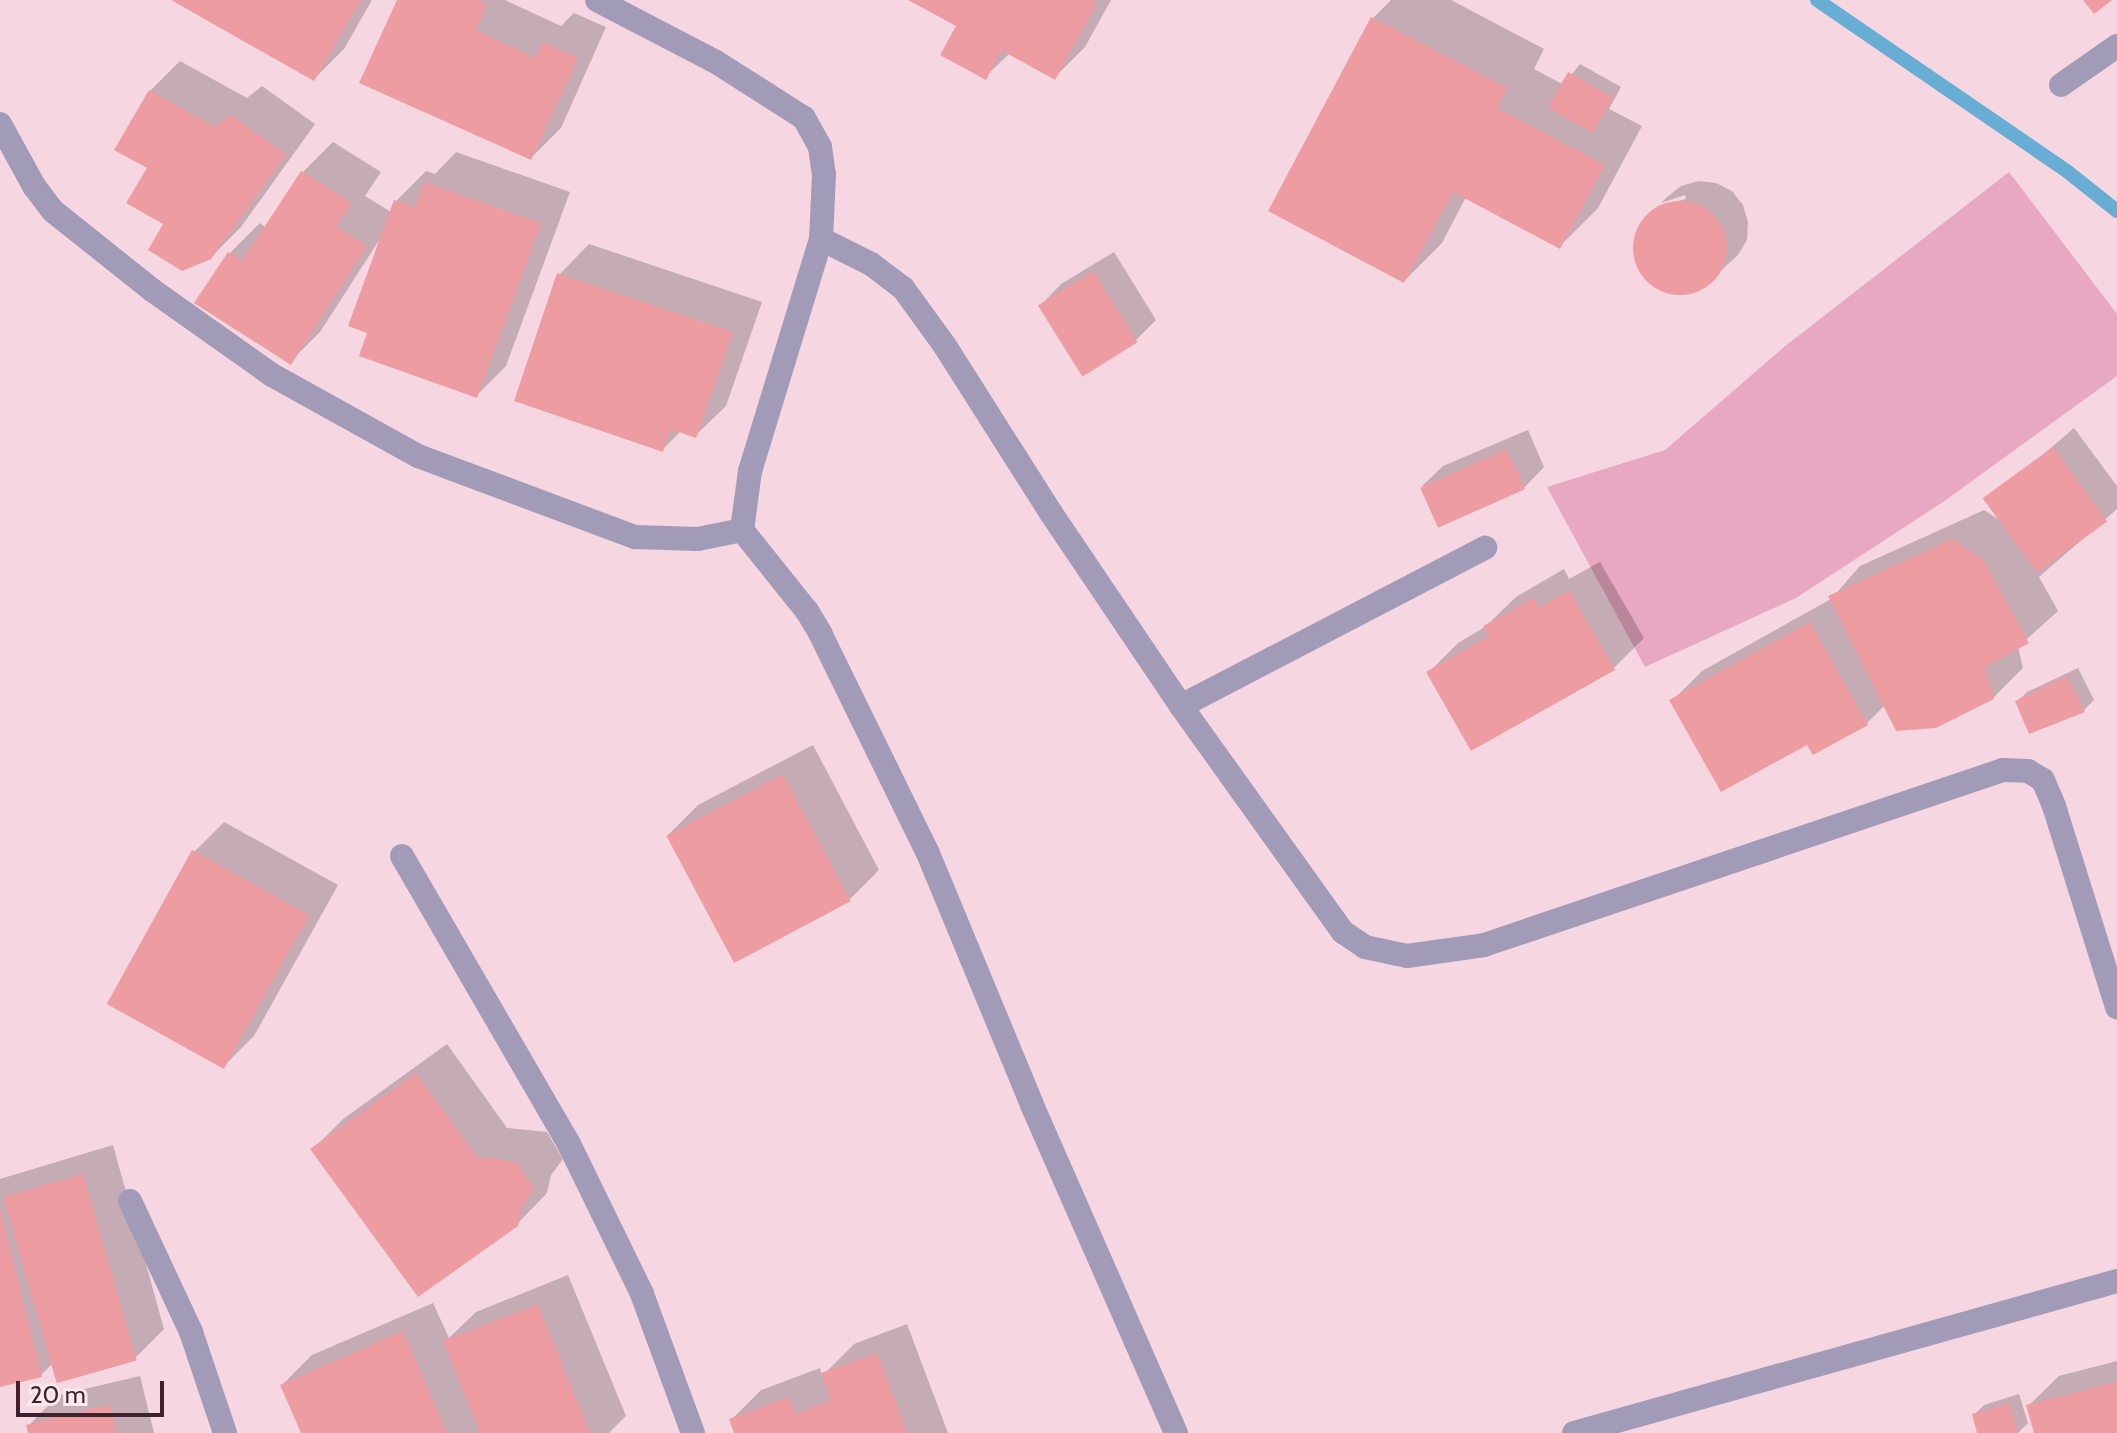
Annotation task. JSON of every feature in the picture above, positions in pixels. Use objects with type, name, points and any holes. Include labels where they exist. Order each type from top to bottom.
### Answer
[{"type":"street","points":[[597,0],[716,62],[804,118],[817,139],[822,160],[821,239],[750,471],[742,530],[807,611],[820,633],[927,851],[1032,1105],[1176,1433]]},
{"type":"street","points":[[2061,85],[2117,46]]},
{"type":"street","points":[[0,124],[34,186],[65,221],[152,290],[272,375],[418,456],[635,537],[698,539],[742,530]]},
{"type":"street","points":[[821,239],[871,264],[903,288],[945,346],[1051,513],[1181,706],[1343,932],[1365,947],[1407,956],[1484,945],[2003,770],[2028,771],[2043,780],[2054,806],[2117,1007]]},
{"type":"street","points":[[1181,706],[1485,548]]},
{"type":"street","points":[[402,856],[569,1144],[642,1294],[693,1433]]},
{"type":"street","points":[[130,1201],[191,1332],[225,1433]]},
{"type":"street","points":[[1574,1433],[2117,1281]]},
{"type":"shaded area","points":[[2009,172],[2117,314],[2117,376],[1943,502],[1796,598],[1645,667],[1547,487],[1665,450],[1784,347]]},
{"type":"building","points":[[171,0],[361,0],[314,81]]},
{"type":"building","points":[[397,0],[478,0],[487,4],[476,30],[535,58],[542,42],[578,58],[531,160],[359,83]]},
{"type":"building","points":[[908,0],[1092,0],[1097,3],[1055,80],[1001,50],[986,80],[940,55],[956,26]]},
{"type":"building","points":[[2083,0],[2112,0],[2094,14]]},
{"type":"building","points":[[1371,17],[1508,88],[1497,108],[1605,165],[1560,249],[1453,192],[1404,283],[1268,211]]},
{"type":"building","points":[[1568,72],[1613,98],[1593,134],[1548,108]]},
{"type":"building","points":[[149,90],[215,127],[231,115],[286,154],[211,259],[182,271],[148,250],[163,224],[126,203],[147,168],[114,150]]},
{"type":"building","points":[[301,171],[352,203],[336,227],[367,246],[291,365],[194,303],[228,252],[242,261]]},
{"type":"building","points":[[424,182],[541,223],[477,398],[359,356],[367,333],[348,326],[394,200],[415,207]]},
{"type":"building","points":[[1680,201],[1698,204],[1713,215],[1724,230],[1727,248],[1724,266],[1713,281],[1698,292],[1680,295],[1662,292],[1647,281],[1636,266],[1633,248],[1636,230],[1647,215],[1662,204]]},
{"type":"building","points":[[1093,271],[1138,342],[1082,377],[1038,305]]},
{"type":"building","points":[[557,273],[733,332],[696,438],[670,429],[663,452],[514,401]]},
{"type":"building","points":[[2053,447],[2107,521],[2037,573],[1983,498]]},
{"type":"building","points":[[1507,449],[1525,489],[1438,528],[1420,488]]},
{"type":"building","points":[[1952,539],[1983,559],[2029,643],[1985,667],[1994,699],[1936,728],[1896,731],[1828,596]]},
{"type":"building","points":[[1569,590],[1615,670],[1471,751],[1426,672],[1489,636],[1483,626],[1534,598],[1539,608]]},
{"type":"building","points":[[1810,622],[1868,725],[1813,755],[1807,745],[1721,792],[1669,700]]},
{"type":"building","points":[[2067,676],[2085,712],[2029,734],[2015,701]]},
{"type":"building","points":[[783,774],[851,901],[734,963],[666,836]]},
{"type":"building","points":[[192,850],[309,915],[224,1069],[107,1004]]},
{"type":"building","points":[[416,1073],[477,1157],[517,1162],[534,1190],[521,1208],[518,1226],[418,1297],[310,1149]]},
{"type":"building","points":[[83,1174],[136,1360],[57,1383],[3,1197]]},
{"type":"building","points":[[0,1209],[42,1377],[0,1387]]},
{"type":"building","points":[[538,1304],[590,1433],[480,1433],[443,1341]]},
{"type":"building","points":[[403,1331],[447,1433],[301,1433],[280,1385]]},
{"type":"building","points":[[877,1353],[907,1433],[734,1433],[729,1419],[789,1397],[795,1414],[831,1400],[821,1373]]},
{"type":"building","points":[[2117,1382],[2117,1433],[2034,1433],[2026,1405]]},
{"type":"building","points":[[2009,1403],[2018,1433],[1977,1433],[1972,1414]]},
{"type":"building","points":[[110,1405],[117,1433],[28,1433],[26,1425]]},
{"type":"waterway","points":[[1817,0],[2068,172],[2117,211]]}]
